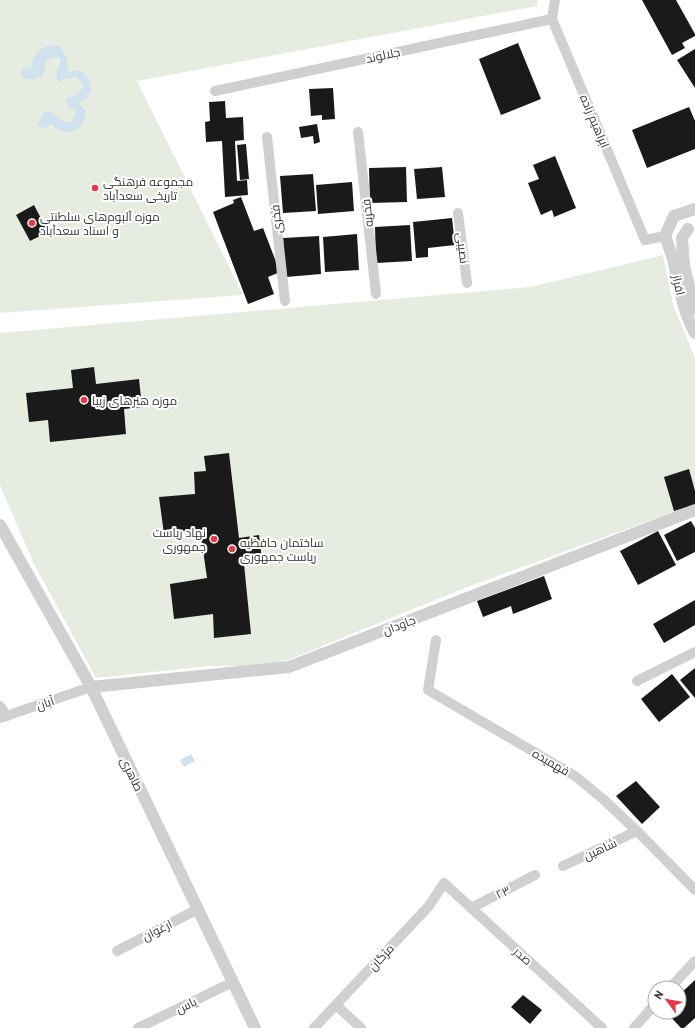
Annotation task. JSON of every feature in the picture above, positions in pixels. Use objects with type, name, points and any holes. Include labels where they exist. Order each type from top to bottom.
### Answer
[{"type":"street","points":[[552,19],[555,0]]},
{"type":"street","name":"جلالوند","points":[[215,91],[552,19]]},
{"type":"street","name":"ابراهیم زاده","points":[[552,19],[645,240],[666,236]]},
{"type":"street","name":"فخریه","points":[[358,132],[376,294]]},
{"type":"street","name":"فخری","points":[[267,137],[285,301]]},
{"type":"street","points":[[666,236],[674,216],[695,209]]},
{"type":"street","name":"نصیبی","points":[[458,213],[467,283]]},
{"type":"street","points":[[666,236],[691,228]]},
{"type":"street","name":"افراز","points":[[691,228],[682,238],[684,266],[694,304]]},
{"type":"street","name":"افراز","points":[[666,236],[688,321],[695,334]]},
{"type":"street","name":"جاودان","points":[[91,687],[289,667],[695,510]]},
{"type":"street","name":"طاهری","points":[[0,525],[91,687],[255,1028]]},
{"type":"street","name":"فهمیده","points":[[436,640],[428,690],[575,776],[603,799],[691,879],[695,890]]},
{"type":"street","points":[[636,681],[695,652]]},
{"type":"street","name":"آبان","points":[[3,717],[91,687]]},
{"type":"street","points":[[0,706],[3,717]]},
{"type":"street","name":"شاهین","points":[[563,866],[637,831]]},
{"type":"street","name":"۲۳","points":[[471,908],[535,875]]},
{"type":"street","name":"صدر","points":[[444,883],[602,1028]]},
{"type":"street","name":"مژگان","points":[[314,1028],[429,906],[444,883]]},
{"type":"street","name":"ارغوان","points":[[116,951],[198,909]]},
{"type":"street","points":[[677,980],[695,960]]},
{"type":"street","name":"یاس","points":[[138,1028],[233,982]]},
{"type":"street","points":[[336,1005],[361,1028]]},
{"type":"street","points":[[634,1028],[647,1013]]},
{"type":"shaded area","name":"مجموعه فرهنگی تاریخی سعدآباد","points":[[0,0],[537,0],[537,6],[137,81],[243,295],[0,313]]},
{"type":"shaded area","points":[[663,255],[673,305],[695,358],[695,502],[662,516],[470,586],[288,660],[256,666],[211,666],[96,678],[33,562],[0,485],[0,333],[531,287]]},
{"type":"water","points":[[52,45],[59,46],[66,57],[68,66],[67,70],[70,72],[83,72],[90,81],[90,93],[80,102],[80,105],[84,109],[84,120],[75,130],[67,132],[60,130],[51,124],[48,127],[42,128],[38,125],[40,118],[45,112],[50,111],[64,122],[70,122],[75,117],[75,111],[67,105],[66,98],[74,96],[80,91],[83,86],[81,81],[76,77],[65,79],[60,82],[56,76],[61,60],[58,57],[48,60],[43,73],[39,78],[25,78],[22,76],[21,71],[24,68],[31,69],[36,53],[43,48]]},
{"type":"water","points":[[191,754],[195,761],[184,767],[180,760]]},
{"type":"building","points":[[642,0],[676,0],[695,34],[695,36],[682,43],[685,48],[672,55]]},
{"type":"building","points":[[518,43],[541,99],[501,115],[479,59]]},
{"type":"building","points":[[695,49],[695,88],[677,60]]},
{"type":"building","points":[[333,88],[335,119],[322,120],[322,115],[311,116],[309,89]]},
{"type":"building","points":[[225,101],[226,118],[243,117],[244,140],[235,141],[237,181],[247,180],[248,195],[225,197],[222,141],[206,142],[205,122],[210,121],[209,102]]},
{"type":"building","points":[[689,107],[695,121],[695,149],[647,168],[632,130]]},
{"type":"building","points":[[317,124],[320,142],[314,144],[313,136],[301,138],[299,127]]},
{"type":"building","points":[[246,144],[249,179],[240,180],[237,145]]},
{"type":"building","points":[[555,156],[576,208],[554,217],[552,210],[541,215],[528,183],[539,179],[533,165]]},
{"type":"building","points":[[406,167],[407,202],[370,203],[369,168]]},
{"type":"building","points":[[442,167],[445,197],[417,199],[414,169]]},
{"type":"building","points":[[313,174],[316,211],[283,213],[280,176]]},
{"type":"building","points":[[352,182],[354,211],[318,214],[316,185]]},
{"type":"building","points":[[241,197],[254,231],[263,228],[280,272],[268,277],[274,294],[248,304],[213,212],[234,203],[233,200]]},
{"type":"building","name":"موزه آلبوم‌های سلطنتی و اسناد سعدآباد","points":[[34,205],[48,232],[30,241],[16,215]]},
{"type":"building","points":[[452,218],[455,245],[428,248],[428,257],[416,258],[413,222]]},
{"type":"building","points":[[410,225],[412,261],[376,263],[375,227]]},
{"type":"building","points":[[357,234],[359,270],[325,272],[323,237]]},
{"type":"building","points":[[319,236],[321,274],[286,277],[283,238]]},
{"type":"building","name":"موزه هنرهای زیبا","points":[[94,367],[96,384],[139,379],[142,407],[124,409],[126,434],[50,442],[48,420],[29,422],[26,393],[73,388],[71,370]]},
{"type":"building","name":"ساختمان حافظیه ریاست جمهوری","points":[[229,453],[239,538],[259,535],[262,560],[244,564],[251,634],[214,638],[213,614],[174,619],[170,584],[207,578],[200,529],[164,534],[159,497],[195,494],[194,472],[206,471],[204,456]]},
{"type":"building","points":[[689,469],[695,491],[695,505],[674,511],[664,477]]},
{"type":"building","points":[[691,521],[695,528],[695,552],[677,561],[664,535]]},
{"type":"building","points":[[658,531],[676,565],[638,585],[620,551]]},
{"type":"building","points":[[544,576],[552,599],[513,614],[511,606],[483,617],[477,601]]},
{"type":"building","points":[[695,600],[695,625],[664,643],[653,624]]},
{"type":"building","points":[[695,668],[695,698],[680,680]]},
{"type":"building","points":[[672,674],[690,697],[659,722],[641,699]]},
{"type":"building","points":[[636,781],[660,807],[642,824],[616,796]]},
{"type":"building","points":[[695,980],[695,1018],[684,1028],[681,1028],[674,1020],[687,1020],[687,988]]},
{"type":"building","points":[[523,995],[542,1010],[530,1024],[511,1007]]},
{"type":"place","name":"مجموعه فرهنگی تاریخی سعدآباد","points":[[95,188]]},
{"type":"place","name":"موزه آلبوم‌های سلطنتی و اسناد سعدآباد","points":[[32,223]]},
{"type":"place","name":"موزه هنرهای زیبا","points":[[84,400]]},
{"type":"place","name":"نهاد ریاست جمهوری","points":[[214,539]]},
{"type":"place","name":"ساختمان حافظیه ریاست جمهوری","points":[[232,549]]}]
